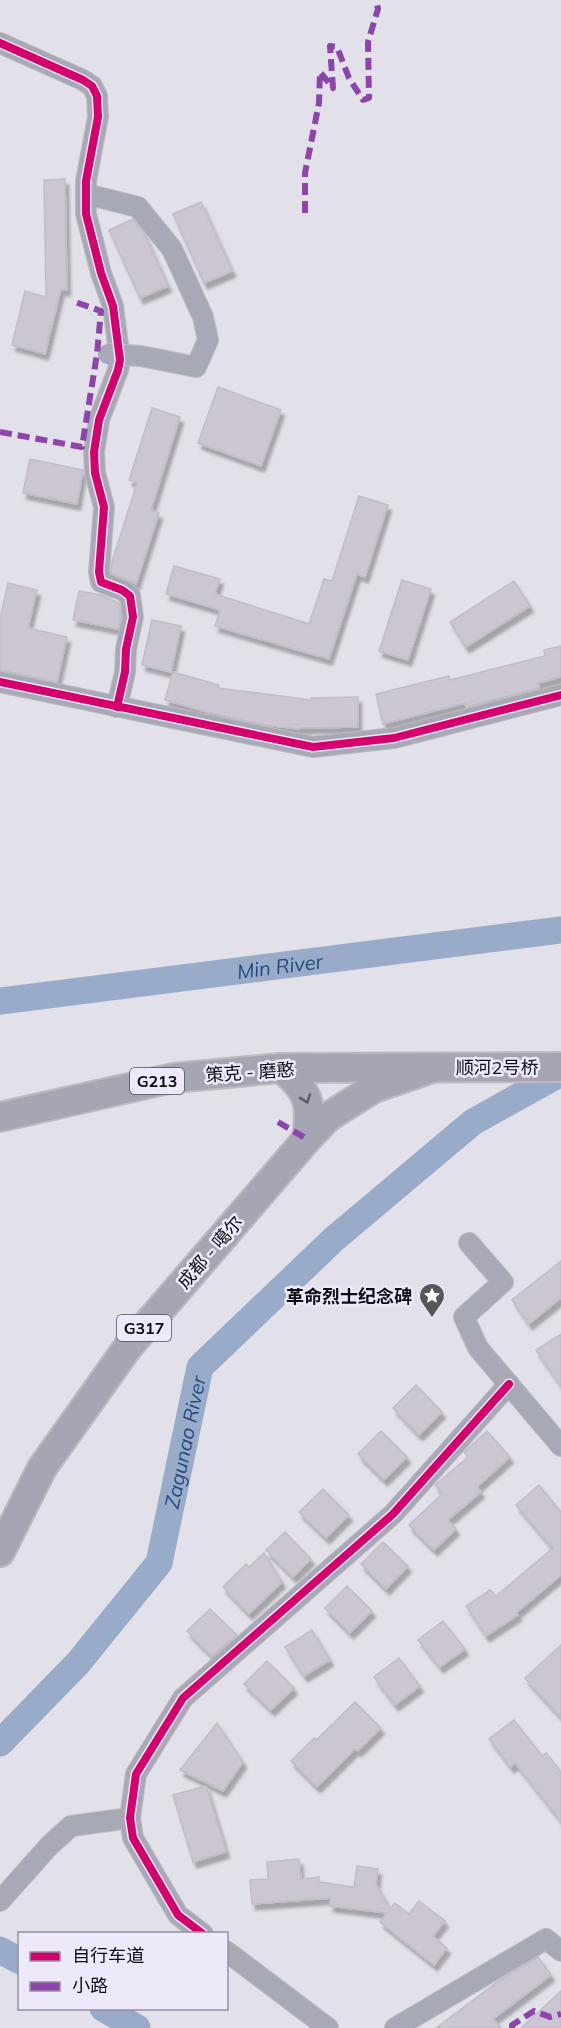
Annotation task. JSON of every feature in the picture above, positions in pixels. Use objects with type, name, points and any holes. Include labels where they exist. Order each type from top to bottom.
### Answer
[{"type":"highway","name":"顺河2号桥","points":[[432,1068],[561,1067]]},
{"type":"highway","name":"策克 - 磨憨","points":[[0,1117],[172,1078],[281,1068],[432,1068]]},
{"type":"highway","points":[[281,1068],[297,1081],[304,1092],[313,1132]]},
{"type":"highway","name":"成都 - 噶尔","points":[[0,1552],[42,1468],[128,1347],[313,1132],[328,1117],[374,1088],[432,1068]]},
{"type":"street","points":[[0,43],[83,80],[92,86],[97,96],[98,117],[86,181],[86,214],[101,273],[113,306],[120,360],[99,420],[94,452],[95,473],[104,507],[99,572],[101,582],[122,590],[130,596],[133,617],[117,707]]},
{"type":"street","points":[[86,194],[138,207],[172,249],[203,317],[208,340],[196,367],[141,356],[103,354]]},
{"type":"street","points":[[0,682],[313,747],[394,738],[561,695]]},
{"type":"street","points":[[469,1244],[503,1282],[464,1317],[478,1348],[561,1446]]},
{"type":"street","points":[[200,1932],[178,1915],[133,1838],[130,1818],[136,1774],[183,1698],[393,1514],[509,1384]]},
{"type":"street","points":[[0,1901],[49,1846],[71,1826],[130,1818]]},
{"type":"street","points":[[394,2028],[546,1939],[561,1951]]},
{"type":"street","points":[[228,1953],[328,2028]]},
{"type":"building","points":[[65,179],[67,290],[61,289],[45,354],[12,345],[25,291],[46,297],[44,180]]},
{"type":"building","points":[[201,202],[232,271],[204,283],[173,214]]},
{"type":"building","points":[[133,219],[144,233],[168,286],[140,298],[109,230]]},
{"type":"building","points":[[218,387],[281,410],[261,466],[198,443]]},
{"type":"building","points":[[152,408],[180,417],[151,510],[159,513],[136,584],[111,573],[112,562],[137,483],[129,480]]},
{"type":"building","points":[[30,459],[83,470],[77,504],[23,493]]},
{"type":"building","points":[[359,496],[388,505],[365,577],[357,574],[329,659],[215,626],[220,610],[166,594],[174,566],[220,579],[215,594],[309,624],[324,579],[332,581]]},
{"type":"building","points":[[402,580],[431,589],[408,660],[379,651]]},
{"type":"building","points":[[514,581],[530,606],[466,647],[450,622]]},
{"type":"building","points":[[8,583],[37,590],[28,628],[67,637],[57,682],[0,670],[0,619]]},
{"type":"building","points":[[79,591],[101,595],[119,603],[121,617],[118,629],[73,620]]},
{"type":"building","points":[[152,620],[181,626],[171,672],[142,665]]},
{"type":"building","points":[[561,646],[561,677],[538,683],[539,688],[466,707],[465,703],[383,724],[376,694],[449,676],[450,680],[545,656],[544,650]]},
{"type":"building","points":[[173,672],[219,685],[218,688],[311,700],[311,698],[358,697],[358,727],[299,729],[265,725],[165,700]]},
{"type":"building","points":[[561,1261],[561,1298],[529,1324],[512,1300]]},
{"type":"building","points":[[561,1334],[561,1386],[536,1350]]},
{"type":"building","points":[[416,1385],[442,1412],[419,1435],[393,1408]]},
{"type":"building","points":[[381,1431],[407,1457],[384,1480],[358,1454]]},
{"type":"building","points":[[487,1431],[510,1457],[477,1487],[481,1492],[448,1520],[456,1529],[434,1550],[409,1525],[442,1494],[435,1485],[468,1457],[464,1452]]},
{"type":"building","points":[[539,1485],[561,1512],[561,1575],[516,1613],[518,1615],[486,1636],[466,1606],[490,1590],[496,1596],[553,1548],[516,1505]]},
{"type":"building","points":[[323,1489],[349,1515],[326,1538],[299,1512]]},
{"type":"building","points":[[285,1532],[311,1559],[293,1577],[266,1550]]},
{"type":"building","points":[[383,1542],[408,1566],[386,1589],[361,1564]]},
{"type":"building","points":[[264,1553],[282,1582],[249,1614],[223,1587],[246,1564],[249,1567]]},
{"type":"building","points":[[347,1586],[372,1611],[350,1633],[325,1608]]},
{"type":"building","points":[[210,1609],[237,1635],[212,1656],[187,1631]]},
{"type":"building","points":[[443,1621],[465,1649],[440,1667],[418,1640]]},
{"type":"building","points":[[312,1630],[330,1660],[304,1676],[285,1647]]},
{"type":"building","points":[[561,1645],[561,1717],[525,1678]]},
{"type":"building","points":[[399,1658],[420,1686],[395,1705],[374,1677]]},
{"type":"building","points":[[267,1661],[294,1688],[271,1710],[244,1684]]},
{"type":"building","points":[[355,1702],[381,1728],[358,1751],[355,1749],[317,1787],[291,1761]]},
{"type":"building","points":[[514,1720],[542,1756],[546,1753],[561,1772],[561,1821],[515,1763],[511,1767],[489,1739]]},
{"type":"building","points":[[217,1723],[243,1762],[223,1791],[180,1770]]},
{"type":"building","points":[[206,1786],[226,1852],[193,1862],[173,1795]]},
{"type":"building","points":[[299,1859],[301,1879],[319,1877],[319,1882],[354,1887],[357,1866],[378,1869],[376,1884],[390,1909],[395,1903],[409,1914],[419,1901],[445,1921],[433,1936],[447,1948],[434,1965],[380,1922],[387,1913],[330,1906],[331,1898],[252,1904],[250,1880],[268,1879],[267,1862]]},
{"type":"building","points":[[538,1957],[551,1975],[493,2019],[501,2028],[436,2028],[497,1982]]},
{"type":"building","points":[[561,1991],[561,2028],[521,2028]]},
{"type":"waterway","name":"Min River","points":[[0,1001],[561,930]]},
{"type":"waterway","name":"Zagunao River","points":[[0,1743],[78,1663],[159,1563],[200,1367],[334,1239],[473,1122],[561,1073]]},
{"type":"waterway","name":"Zagunao River","points":[[0,1950],[18,1960]]},
{"type":"waterway","name":"Zagunao River","points":[[106,2010],[137,2028]]},
{"type":"marked path","points":[[305,213],[305,173],[319,103],[320,72],[333,88],[330,46],[337,47],[349,78],[363,100],[369,98],[368,42],[378,9],[376,0]]},
{"type":"marked path","points":[[0,432],[82,447],[97,354],[101,311],[72,301]]},
{"type":"marked path","points":[[278,1122],[307,1139]]},
{"type":"marked path","points":[[512,2028],[512,2025],[534,2011],[550,2017],[561,2014]]},
{"type":"cycle path","points":[[0,43],[83,80],[92,86],[97,96],[98,117],[86,181],[86,214],[101,273],[113,306],[120,360],[99,420],[94,452],[95,473],[104,507],[99,572],[101,582],[122,590],[130,596],[133,617],[117,707]]},
{"type":"cycle path","points":[[0,682],[313,747],[394,738],[561,695]]},
{"type":"cycle path","points":[[200,1932],[178,1915],[133,1838],[130,1818],[136,1774],[183,1698],[393,1514],[509,1384]]},
{"type":"place","name":"革命烈士纪念碑","points":[[432,1319]]}]
